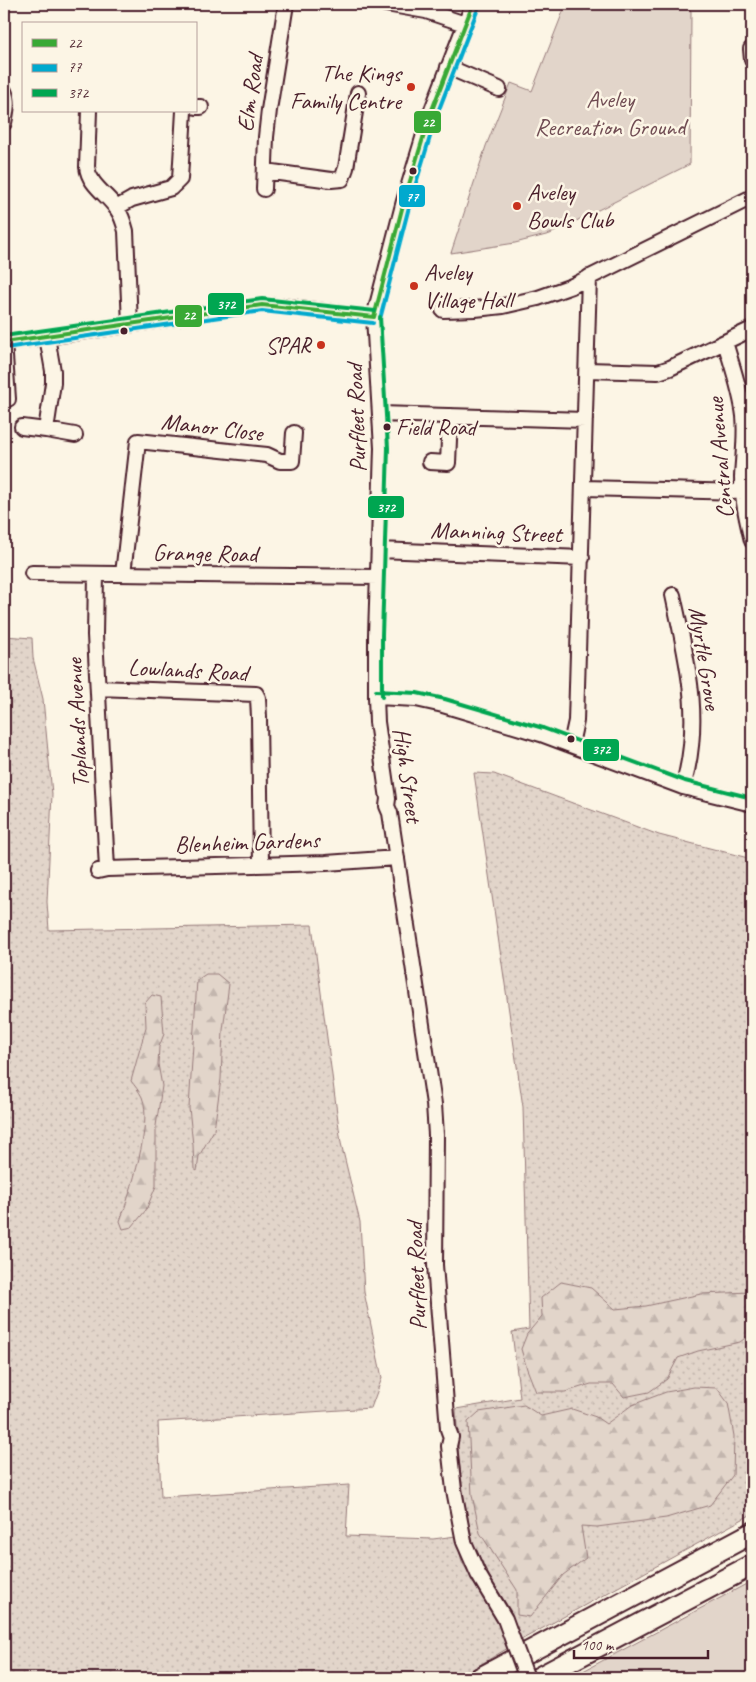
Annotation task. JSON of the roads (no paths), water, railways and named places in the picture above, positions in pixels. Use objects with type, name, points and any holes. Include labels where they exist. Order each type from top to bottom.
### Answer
[{"type":"highway","points":[[480,1678],[752,1533]]},
{"type":"highway","points":[[538,1678],[752,1565]]},
{"type":"street","name":"Elm Road","points":[[264,189],[269,110],[286,4]]},
{"type":"street","points":[[386,4],[412,6],[465,24]]},
{"type":"street","points":[[4,400],[8,399],[4,342],[262,305],[278,305],[374,317],[424,131],[473,4]]},
{"type":"street","points":[[448,67],[499,89]]},
{"type":"street","points":[[4,91],[7,98],[7,106],[4,123]]},
{"type":"street","points":[[265,171],[331,180],[342,179],[346,168],[358,93]]},
{"type":"street","points":[[89,112],[88,175],[116,208],[123,219],[126,231],[130,324]]},
{"type":"street","points":[[116,208],[132,199],[171,188],[176,184],[181,173],[184,112]]},
{"type":"street","points":[[443,310],[503,306],[538,298],[572,286],[752,197]]},
{"type":"street","points":[[571,744],[576,721],[589,277]]},
{"type":"street","name":"Purfleet Road","points":[[374,317],[382,448],[376,697]]},
{"type":"street","points":[[587,370],[658,372],[752,329]]},
{"type":"street","points":[[46,430],[53,377],[47,337]]},
{"type":"street","name":"Central Avenue","points":[[725,342],[744,416],[743,492],[752,541]]},
{"type":"street","points":[[380,414],[585,420]]},
{"type":"street","points":[[430,462],[448,463],[450,416]]},
{"type":"street","points":[[22,427],[75,435]]},
{"type":"street","name":"Manor Close","points":[[123,574],[138,441],[266,456],[280,461],[292,461],[294,433]]},
{"type":"street","points":[[584,488],[743,492]]},
{"type":"street","name":"Manning Street","points":[[379,550],[582,558]]},
{"type":"street","name":"Grange Road","points":[[32,573],[378,577]]},
{"type":"street","name":"Toplands Avenue","points":[[96,574],[95,635],[102,870]]},
{"type":"street","name":"Myrtle Grove","points":[[673,595],[693,696],[693,723],[688,772],[683,786]]},
{"type":"street","name":"Lowlands Road","points":[[98,688],[256,694],[259,717],[261,865]]},
{"type":"street","points":[[376,697],[416,699],[443,704],[571,744],[683,786],[752,804]]},
{"type":"street","name":"High Street","points":[[376,697],[377,722],[388,798],[386,806],[390,813],[397,858]]},
{"type":"street","name":"Purfleet Road","points":[[397,858],[434,1104],[436,1144],[435,1265],[454,1490],[464,1542],[471,1560],[505,1619],[527,1678]]},
{"type":"street","name":"Blenheim Gardens","points":[[102,870],[397,858]]},
{"type":"place","name":"The Kings Family Centre","points":[[411,87]]},
{"type":"place","name":"Aveley Bowls Club","points":[[517,206]]},
{"type":"place","name":"Aveley Village Hall","points":[[414,286]]},
{"type":"place","name":"SPAR","points":[[321,345]]},
{"type":"place","name":"Field Road","points":[[387,427]]},
{"type":"park label","name":"Aveley Recreation Ground","points":[[610,113]]}]
